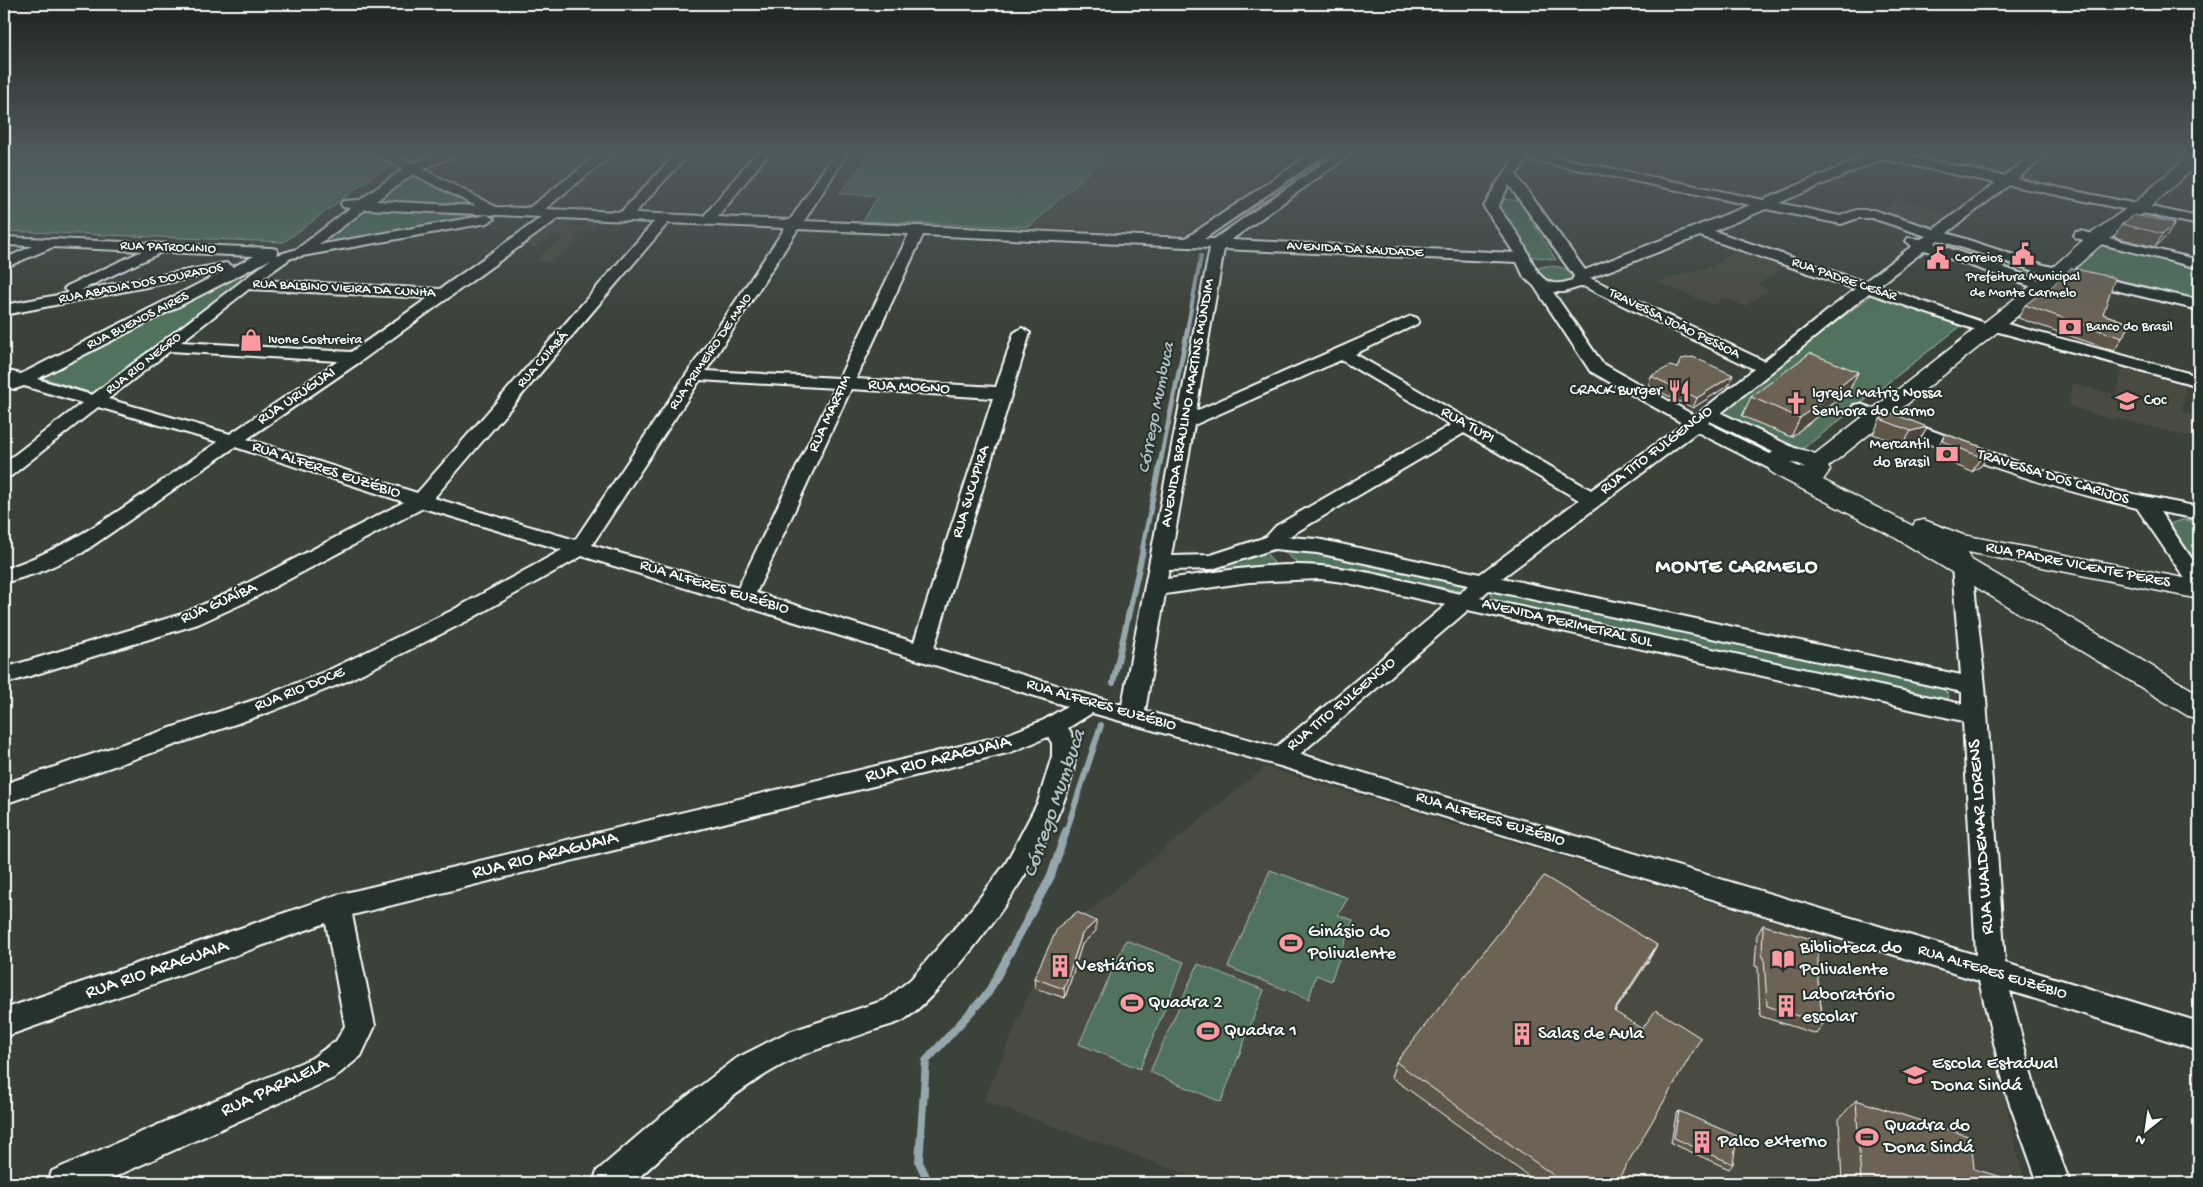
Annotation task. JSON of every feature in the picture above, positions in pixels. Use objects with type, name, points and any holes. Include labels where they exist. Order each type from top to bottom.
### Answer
[{"type":"main road","points":[[2125,209],[2088,237],[1984,326],[1800,466],[1903,531],[1960,554],[2199,708]]},
{"type":"main road","name":"RUA PADRE VICENTE PERES","points":[[1960,554],[2199,590]]},
{"type":"street","name":"RUA RIO NEGRO","points":[[4,472],[341,209]]},
{"type":"street","name":"RUA RIO NEGRO","points":[[283,253],[310,246],[358,209]]},
{"type":"street","name":"AVENIDA DA SAUDADE","points":[[467,209],[534,211],[554,215],[918,232],[1194,242],[1523,258]]},
{"type":"street","points":[[623,218],[631,209]]},
{"type":"street","points":[[707,222],[717,209]]},
{"type":"street","name":"RUA PRIMEIRO DE MAIO","points":[[580,548],[806,209]]},
{"type":"street","points":[[1194,242],[1241,209]]},
{"type":"street","points":[[1216,243],[1265,209]]},
{"type":"street","points":[[1493,209],[1519,247],[1533,278],[1540,284],[1596,367],[1800,466]]},
{"type":"street","points":[[1532,209],[1582,278]]},
{"type":"street","points":[[1540,284],[1568,287],[1582,278],[1752,209]]},
{"type":"street","points":[[1785,209],[1859,224],[1923,245],[2042,276],[2199,305]]},
{"type":"street","name":"RUA TITO FULGENCIO","points":[[1280,757],[1465,601],[1486,580],[1592,499],[1702,419],[1866,288],[1970,209]]},
{"type":"street","points":[[2146,209],[2199,221]]},
{"type":"street","points":[[283,253],[534,211]]},
{"type":"street","points":[[1841,220],[1856,214],[1873,214],[1939,234],[2042,276]]},
{"type":"street","name":"RUA URUGUAI","points":[[4,576],[33,567],[75,548],[355,357],[554,215]]},
{"type":"street","name":"RUA CUIABÁ","points":[[421,501],[664,219]]},
{"type":"street","name":"RUA PADRE CESAR","points":[[1700,231],[1984,326],[2199,381]]},
{"type":"street","name":"RUA MARFIM","points":[[744,597],[918,232]]},
{"type":"street","points":[[2088,237],[2199,264]]},
{"type":"street","name":"RUA PATROCINIO","points":[[4,241],[283,253]]},
{"type":"street","points":[[4,264],[51,243]]},
{"type":"street","name":"AVENIDA BRAULINO MARTINS MUNDIM","points":[[1132,716],[1186,422],[1216,243]]},
{"type":"street","points":[[4,321],[158,248]]},
{"type":"street","name":"RUA BUENOS AIRES","points":[[4,390],[13,378],[248,264],[283,253]]},
{"type":"street","name":"RUA ABADIA DOS DOURADOS","points":[[4,310],[248,264]]},
{"type":"street","name":"TRAVESSA JOÃO PESSOA","points":[[1582,278],[1766,369]]},
{"type":"street","name":"RUA BALBINO VIEIRA DA CUNHA","points":[[246,284],[443,294]]},
{"type":"street","points":[[1186,422],[1342,354],[1410,322]]},
{"type":"street","name":"RUA SUCUPIRA","points":[[922,651],[1022,333]]},
{"type":"street","points":[[166,346],[355,357]]},
{"type":"street","name":"RUA TUPI","points":[[1342,354],[1466,424],[1592,499]]},
{"type":"street","name":"RUA MOGNO","points":[[695,376],[1003,393]]},
{"type":"street","name":"RUA ALFERES EUZÉBIO","points":[[13,378],[234,441],[421,501],[922,651],[1089,704],[1280,757],[2199,1036]]},
{"type":"street","name":"TRAVESSA DOS CARIJOS","points":[[1869,413],[2002,465],[2061,484],[2145,505],[2199,513]]},
{"type":"street","points":[[1160,563],[1212,562],[1273,542],[1283,530],[1466,424]]},
{"type":"street","name":"RUA GUAÍBA","points":[[4,676],[190,619],[236,598],[421,501]]},
{"type":"street","points":[[2145,505],[2199,584]]},
{"type":"street","points":[[1273,542],[1278,555],[1294,572]]},
{"type":"street","name":"AVENIDA PERIMETRAL SUL","points":[[1273,542],[1317,546],[1486,580],[1974,686]]},
{"type":"street","name":"RUA RIO DOCE","points":[[4,794],[262,706],[337,676],[458,616],[580,548]]},
{"type":"street","name":"RUA WALDEMAR LORENS","points":[[1960,554],[1974,686],[1974,715],[1991,973],[2021,1093],[2054,1183]]},
{"type":"street","name":"AVENIDA PERIMETRAL SUL","points":[[1156,588],[1264,574],[1317,572],[1342,575],[1974,715]]},
{"type":"street","name":"RUA RIO ARAGUAIA","points":[[4,1023],[337,907],[1011,742],[1052,726],[1089,704]]},
{"type":"street","points":[[609,1183],[666,1132],[748,1068],[797,1043],[894,1010],[921,988],[982,916],[1015,872],[1050,802],[1064,756],[1064,743],[1061,736],[1052,726]]},
{"type":"street","name":"RUA PARALELA","points":[[64,1183],[323,1068],[341,1057],[356,1040],[360,1026],[337,907]]},
{"type":"shaded area","points":[[1048,209],[1221,209],[1184,235],[1029,227]]},
{"type":"shaded area","points":[[1884,209],[1934,209],[1948,214],[1931,227],[1882,211]]},
{"type":"shaded area","points":[[561,220],[571,221],[567,225],[582,227],[587,223],[597,225],[592,229],[585,228],[575,236],[581,237],[576,242],[578,242],[551,263],[534,260],[565,237],[554,235],[536,248],[523,246]]},
{"type":"shaded area","points":[[1739,249],[1786,266],[1757,285],[1768,290],[1745,306],[1724,298],[1714,305],[1656,282],[1713,266]]},
{"type":"shaded area","name":"Coc","points":[[2124,364],[2186,380],[2182,412],[2199,416],[2199,439],[2115,418],[2114,420],[2069,406],[2073,383],[2116,395]]},
{"type":"shaded area","points":[[1265,767],[1977,983],[2025,1183],[1211,1183],[984,1101],[1051,942]]},
{"type":"green space","points":[[4,209],[328,209],[284,242],[4,231]]},
{"type":"green space","points":[[366,209],[488,213],[332,243],[330,238]]},
{"type":"green space","points":[[870,209],[1048,209],[1029,227],[863,221]]},
{"type":"green space","points":[[1499,209],[1524,209],[1556,260],[1530,256]]},
{"type":"green space","points":[[1946,238],[2036,268],[2025,277],[1935,248]]},
{"type":"green space","points":[[2105,244],[2195,266],[2199,272],[2199,299],[2088,273],[2077,269],[2073,265],[2098,245]]},
{"type":"green space","points":[[259,264],[266,264],[97,393],[36,376]]},
{"type":"green space","points":[[1546,266],[1566,269],[1574,277],[1565,283],[1548,281],[1535,271]]},
{"type":"green space","points":[[1873,294],[1962,323],[1961,326],[1804,448],[1793,449],[1720,416],[1722,410]]},
{"type":"green space","points":[[2183,520],[2199,522],[2199,572],[2174,535],[2172,523]]},
{"type":"green space","points":[[1292,549],[1315,551],[1459,581],[1463,587],[1460,591],[1332,566],[1300,565],[1284,552]]},
{"type":"green space","points":[[1265,551],[1276,566],[1206,574],[1205,571],[1209,568],[1246,559]]},
{"type":"green space","points":[[1502,591],[1943,689],[1949,695],[1948,701],[1499,602],[1490,595],[1493,592]]},
{"type":"green space","name":"Ginásio do Polivalente","points":[[1270,870],[1348,898],[1338,915],[1353,920],[1331,981],[1316,975],[1309,999],[1228,967]]},
{"type":"green space","name":"Quadra 2","points":[[1126,940],[1184,962],[1140,1069],[1079,1044]]},
{"type":"green space","name":"Quadra 1","points":[[1198,964],[1264,990],[1221,1102],[1150,1072]]},
{"type":"building","points":[[2134,215],[2175,223],[2163,234],[2122,224]]},
{"type":"building","points":[[2071,268],[2115,278],[2103,314],[2131,324],[2122,338],[2025,305],[2041,293],[2044,294]]},
{"type":"building","points":[[1810,353],[1858,372],[1800,418],[1751,397]]},
{"type":"building","points":[[1693,357],[1733,375],[1697,398],[1651,376],[1670,366],[1677,368],[1681,359]]},
{"type":"building","points":[[1889,412],[1927,427],[1911,431],[1880,419]]},
{"type":"building","points":[[1945,434],[1990,450],[1981,457],[1942,441]]},
{"type":"building","name":"Salas de Aula","points":[[1544,876],[1657,945],[1614,1011],[1642,1029],[1656,1010],[1701,1038],[1616,1183],[1564,1183],[1396,1062]]},
{"type":"building","name":"Vestiários","points":[[1077,912],[1096,921],[1082,934],[1064,989],[1034,978],[1058,927]]},
{"type":"building","points":[[1763,925],[1818,941],[1818,981],[1823,1024],[1767,1006],[1764,957],[1762,956]]},
{"type":"building","points":[[1856,1100],[1971,1137],[1974,1169],[2001,1177],[2001,1183],[1861,1183]]},
{"type":"building","name":"Palco externo","points":[[1679,1111],[1737,1136],[1733,1164],[1674,1138]]},
{"type":"waterway","name":"Córrego Mumbuca","points":[[1227,222],[1251,209]]},
{"type":"waterway","name":"Córrego Mumbuca","points":[[1187,330],[1201,256]]},
{"type":"waterway","name":"Córrego Mumbuca","points":[[1142,551],[1188,328]]},
{"type":"waterway","name":"Córrego Mumbuca","points":[[1113,683],[1143,550]]},
{"type":"waterway","name":"Córrego Mumbuca","points":[[1066,832],[1101,725]]},
{"type":"waterway","name":"Córrego Mumbuca","points":[[929,1183],[919,1162],[926,1061],[988,993],[1051,876],[1066,831]]},
{"type":"place","name":"Prefeitura Municipal de Monte Carmelo","points":[[2023,254]]},
{"type":"place","name":"Correios","points":[[1938,258]]},
{"type":"place","name":"Banco do Brasil","points":[[2070,327]]},
{"type":"place","name":"Ivone Costureira","points":[[251,340]]},
{"type":"place","name":"CRACK Burger","points":[[1679,391]]},
{"type":"place","name":"Coc","points":[[2127,401]]},
{"type":"place","name":"Igreja Matriz Nossa Senhora do Carmo","points":[[1796,403]]},
{"type":"place","name":"Mercantil do Brasil","points":[[1947,454]]},
{"type":"place","name":"Ginásio do Polivalente","points":[[1291,943]]},
{"type":"place","name":"Biblioteca do Polivalente","points":[[1783,959]]},
{"type":"place","name":"Vestiários","points":[[1060,966]]},
{"type":"place","name":"Quadra 2","points":[[1132,1003]]},
{"type":"place","name":"Laboratório escolar","points":[[1786,1006]]},
{"type":"place","name":"Quadra 1","points":[[1208,1031]]},
{"type":"place","name":"Salas de Aula","points":[[1522,1034]]},
{"type":"place","name":"Escola Estadual Dona Sindá","points":[[1915,1075]]},
{"type":"place","name":"Quadra do Dona Sindá","points":[[1867,1137]]},
{"type":"place","name":"Palco externo","points":[[1702,1142]]},
{"type":"district","name":"MONTE CARMELO","points":[[1737,568]]}]
